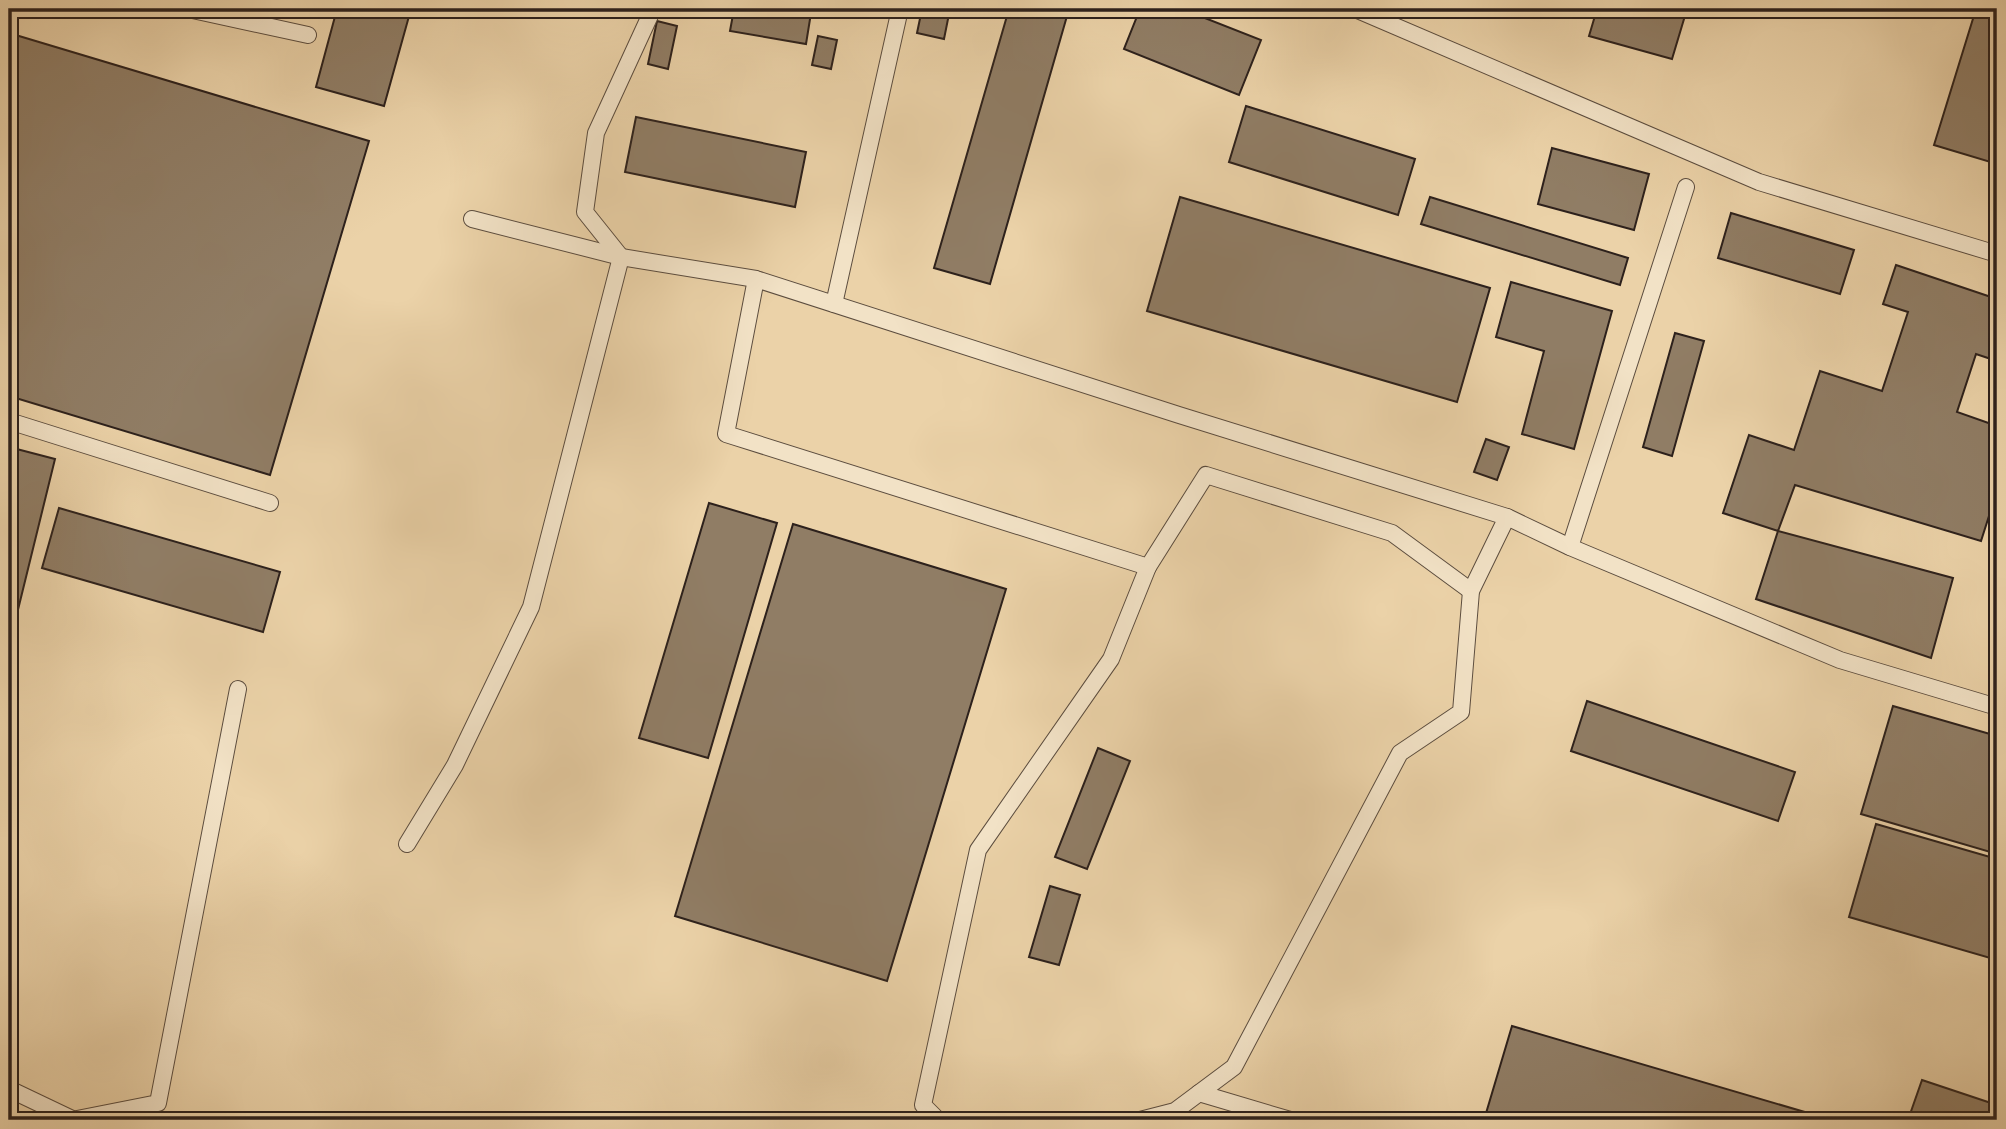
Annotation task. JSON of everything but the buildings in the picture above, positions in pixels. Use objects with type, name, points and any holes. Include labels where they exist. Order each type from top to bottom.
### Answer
[{"type":"lane","points":[[188,9],[308,35]]},
{"type":"lane","points":[[621,257],[585,212],[596,134],[653,9]]},
{"type":"lane","points":[[834,304],[900,9]]},
{"type":"lane","points":[[1355,9],[1759,182],[1997,254]]},
{"type":"lane","points":[[1570,547],[1686,187]]},
{"type":"lane","points":[[472,219],[621,257],[756,279],[1507,517],[1570,547],[1840,660],[1997,707]]},
{"type":"lane","points":[[407,844],[455,765],[531,607],[621,257]]},
{"type":"lane","points":[[756,279],[726,434],[1148,567]]},
{"type":"lane","points":[[9,421],[270,503]]},
{"type":"lane","points":[[938,1120],[923,1105],[978,850],[1111,659],[1148,567],[1206,475],[1392,533],[1471,591]]},
{"type":"lane","points":[[1140,1120],[1175,1111],[1234,1067],[1401,753],[1461,712],[1471,591],[1507,517]]},
{"type":"lane","points":[[9,1089],[72,1120],[158,1103],[238,690]]},
{"type":"lane","points":[[1199,1093],[1290,1120]]}]
